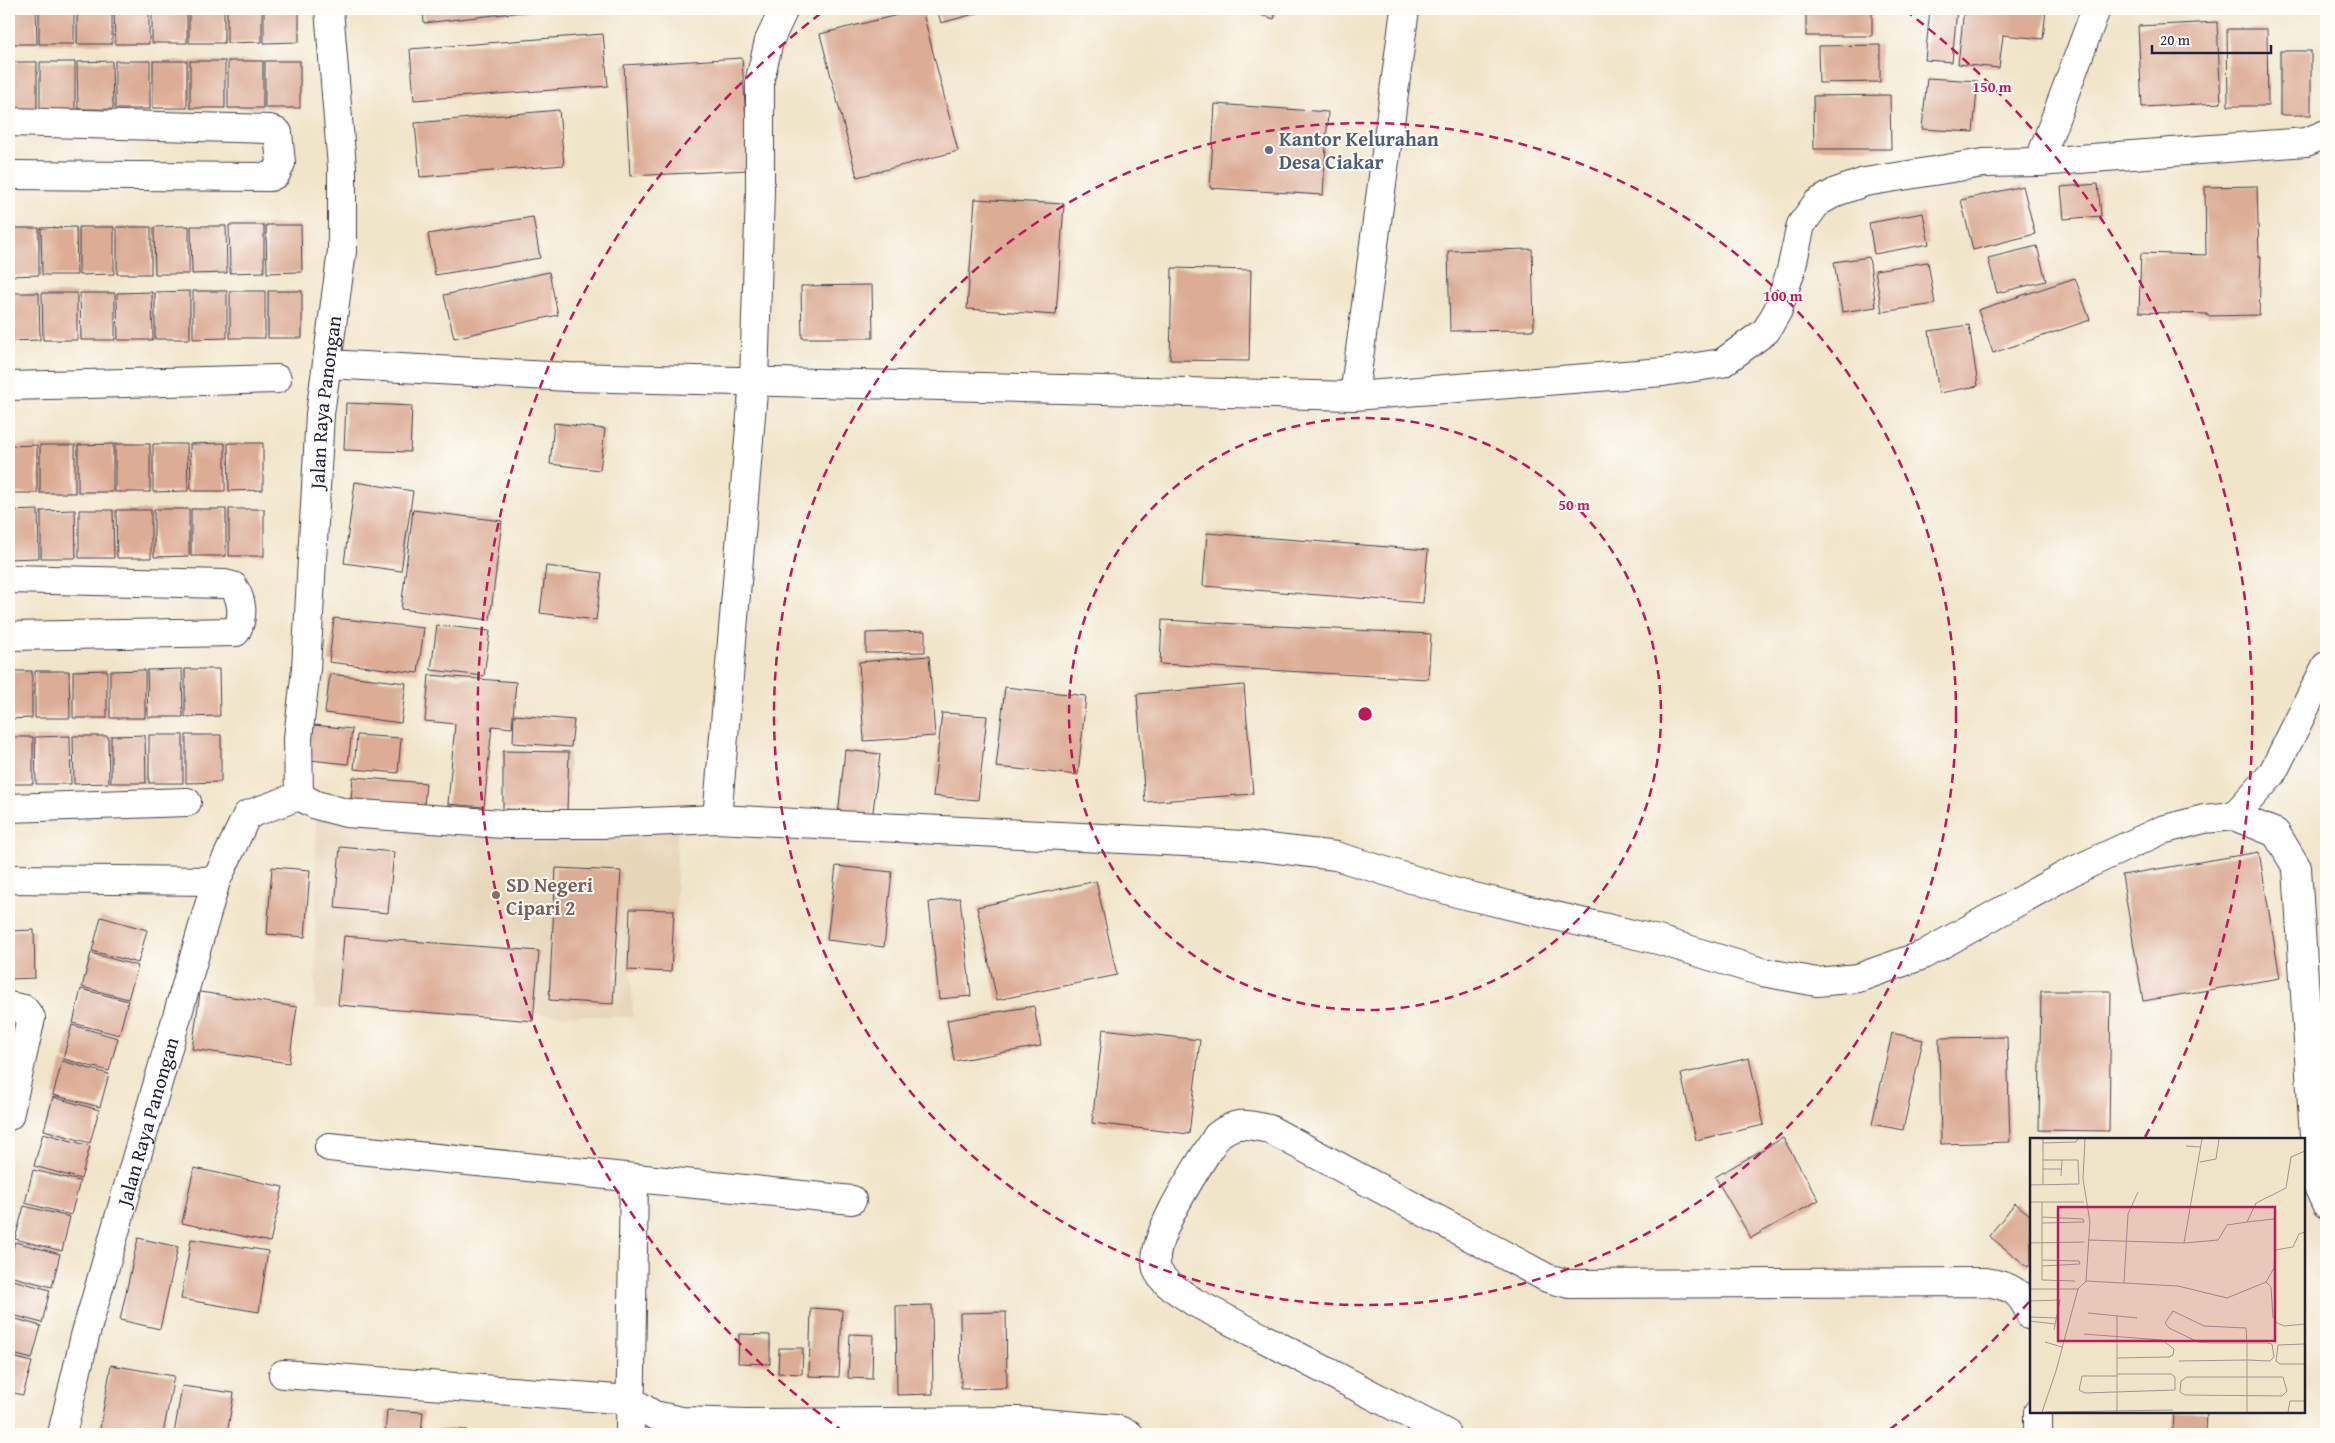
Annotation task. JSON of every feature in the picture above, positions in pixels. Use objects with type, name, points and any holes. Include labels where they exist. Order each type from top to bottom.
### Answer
[{"type":"street","name":"Jalan Raya Panongan","points":[[62,1434],[84,1336],[216,881],[248,815],[298,796],[298,738],[306,669],[320,414],[342,251],[342,167],[330,9]]},
{"type":"street","points":[[717,819],[754,380],[760,192],[760,80],[769,41],[784,9]]},
{"type":"street","points":[[1354,396],[1405,9]]},
{"type":"street","points":[[2039,162],[2096,9]]},
{"type":"street","points":[[9,122],[270,128],[278,133],[281,163],[276,174],[270,177],[9,175]]},
{"type":"street","points":[[327,364],[570,377],[698,381],[754,380],[1354,396],[1663,372],[1722,363],[1766,331],[1778,310],[1791,270],[1801,225],[1818,203],[1836,192],[1865,182],[1983,162],[2039,162],[2306,142],[2326,134]]},
{"type":"street","points":[[9,386],[277,379]]},
{"type":"street","points":[[9,579],[225,584],[233,586],[242,605],[242,622],[236,632],[9,636]]},
{"type":"street","points":[[2234,816],[2272,774],[2326,666]]},
{"type":"street","points":[[298,796],[316,805],[346,813],[503,824],[602,824],[717,819],[1246,845],[1328,855],[1457,893],[1658,940],[1762,972],[1817,982],[1858,978],[1923,954],[2071,872],[2162,830],[2204,818],[2234,816],[2276,833],[2297,868],[2318,1184],[2326,1204]]},
{"type":"street","points":[[9,808],[187,802]]},
{"type":"street","points":[[9,879],[216,881]]},
{"type":"street","points":[[9,1006],[24,1010],[31,1018],[9,1116]]},
{"type":"street","points":[[1448,1434],[1194,1302],[1165,1282],[1157,1268],[1157,1246],[1169,1218],[1217,1136],[1228,1127],[1242,1123],[1269,1129],[1525,1268],[1546,1278],[1570,1284],[1986,1282],[2007,1286],[2025,1301],[2030,1314]]},
{"type":"street","points":[[329,1148],[852,1200]]},
{"type":"street","points":[[630,1434],[634,1179]]},
{"type":"street","points":[[283,1374],[630,1400],[654,1415],[681,1421],[747,1424],[1018,1421],[1116,1429],[1129,1434]]},
{"type":"street","points":[[2038,1413],[2038,1434]]},
{"type":"shaded area","name":"SD Negeri Cipari 2","points":[[316,815],[677,826],[676,964],[631,970],[633,1017],[315,1008]]},
{"type":"building","points":[[9,9],[36,9],[37,44],[9,44]]},
{"type":"building","points":[[39,9],[74,9],[74,44],[39,44]]},
{"type":"building","points":[[77,9],[112,9],[112,44],[77,44]]},
{"type":"building","points":[[114,9],[149,9],[149,44],[115,44]]},
{"type":"building","points":[[152,9],[187,9],[187,43],[152,43]]},
{"type":"building","points":[[189,9],[224,9],[224,43],[189,43]]},
{"type":"building","points":[[227,9],[262,9],[262,42],[227,43]]},
{"type":"building","points":[[264,9],[299,9],[299,42],[264,43]]},
{"type":"building","points":[[423,9],[530,9],[530,11],[424,23]]},
{"type":"building","points":[[922,9],[958,151],[857,177],[820,34]]},
{"type":"building","points":[[937,9],[992,9],[941,23]]},
{"type":"building","points":[[1241,9],[1277,9],[1274,19]]},
{"type":"building","points":[[1806,9],[1872,9],[1872,36],[1806,36]]},
{"type":"building","points":[[1930,9],[1957,9],[1952,62],[1925,60]]},
{"type":"building","points":[[1964,9],[2046,9],[2043,39],[2003,35],[1999,68],[1958,64]]},
{"type":"building","points":[[2217,22],[2221,103],[2142,107],[2138,26]]},
{"type":"building","points":[[2227,29],[2267,29],[2268,106],[2228,106]]},
{"type":"building","points":[[603,34],[608,86],[414,100],[410,49]]},
{"type":"building","points":[[1880,45],[1880,82],[1819,83],[1818,46]]},
{"type":"building","points":[[2280,51],[2311,51],[2311,115],[2280,115]]},
{"type":"building","points":[[742,58],[749,170],[630,176],[624,65]]},
{"type":"building","points":[[112,61],[113,109],[78,109],[77,62]]},
{"type":"building","points":[[115,61],[150,61],[150,109],[115,109]]},
{"type":"building","points":[[153,61],[187,61],[187,108],[153,108]]},
{"type":"building","points":[[190,61],[225,61],[225,108],[190,108]]},
{"type":"building","points":[[228,61],[263,61],[263,108],[228,108]]},
{"type":"building","points":[[265,61],[300,61],[300,108],[265,108]]},
{"type":"building","points":[[9,62],[37,62],[37,109],[9,109]]},
{"type":"building","points":[[40,62],[75,62],[75,109],[40,110]]},
{"type":"building","points":[[1927,78],[1978,81],[1973,132],[1922,129]]},
{"type":"building","points":[[1890,95],[1891,149],[1814,149],[1813,96]]},
{"type":"building","name":"Kantor Kelurahan Desa Ciakar","points":[[1215,104],[1328,112],[1323,195],[1210,188]]},
{"type":"building","points":[[559,110],[564,165],[420,177],[415,123]]},
{"type":"building","points":[[2098,184],[2101,216],[2064,219],[2061,187]]},
{"type":"building","points":[[2023,186],[2035,234],[1973,250],[1961,200]]},
{"type":"building","points":[[2257,186],[2259,257],[2261,257],[2259,315],[2207,316],[2207,314],[2139,312],[2141,253],[2206,255],[2205,187]]},
{"type":"building","points":[[975,199],[1064,204],[1056,315],[967,309]]},
{"type":"building","points":[[1923,213],[1929,244],[1874,254],[1869,223]]},
{"type":"building","points":[[533,217],[540,258],[435,275],[428,234]]},
{"type":"building","points":[[229,225],[264,225],[264,272],[230,273]]},
{"type":"building","points":[[266,225],[301,225],[302,272],[267,273]]},
{"type":"building","points":[[189,226],[189,274],[155,274],[154,227]]},
{"type":"building","points":[[191,226],[226,226],[227,273],[192,274]]},
{"type":"building","points":[[76,227],[77,275],[42,275],[41,228]]},
{"type":"building","points":[[79,227],[114,227],[114,274],[79,275]]},
{"type":"building","points":[[117,227],[151,227],[151,274],[117,274]]},
{"type":"building","points":[[9,228],[39,228],[39,275],[9,276]]},
{"type":"building","points":[[2037,246],[2046,281],[1997,293],[1988,258]]},
{"type":"building","points":[[1532,249],[1534,330],[1450,331],[1448,251]]},
{"type":"building","points":[[1869,257],[1876,307],[1842,312],[1834,262]]},
{"type":"building","points":[[1928,262],[1935,304],[1882,312],[1875,270]]},
{"type":"building","points":[[1172,268],[1251,270],[1249,361],[1170,360]]},
{"type":"building","points":[[549,272],[558,315],[454,338],[444,295]]},
{"type":"building","points":[[2075,278],[2090,320],[1993,353],[1978,310]]},
{"type":"building","points":[[872,285],[873,338],[802,338],[801,286]]},
{"type":"building","points":[[190,291],[190,339],[155,339],[155,292]]},
{"type":"building","points":[[193,291],[227,291],[227,338],[193,339]]},
{"type":"building","points":[[230,291],[265,291],[265,338],[230,338]]},
{"type":"building","points":[[268,291],[302,291],[302,338],[268,338]]},
{"type":"building","points":[[152,292],[153,340],[118,340],[117,293]]},
{"type":"building","points":[[9,293],[39,293],[40,340],[9,341]]},
{"type":"building","points":[[42,293],[77,293],[77,340],[43,340]]},
{"type":"building","points":[[80,293],[115,293],[115,340],[81,340]]},
{"type":"building","points":[[1969,325],[1978,386],[1939,393],[1929,331]]},
{"type":"building","points":[[346,403],[412,406],[410,452],[344,450]]},
{"type":"building","points":[[554,423],[605,429],[600,470],[550,464]]},
{"type":"building","points":[[225,443],[225,491],[191,491],[190,444]]},
{"type":"building","points":[[228,443],[263,443],[263,490],[229,491]]},
{"type":"building","points":[[113,444],[113,492],[78,492],[78,445]]},
{"type":"building","points":[[115,444],[150,444],[150,492],[115,492]]},
{"type":"building","points":[[153,444],[187,444],[188,491],[153,492]]},
{"type":"building","points":[[37,445],[37,493],[9,493],[9,446]]},
{"type":"building","points":[[40,445],[75,445],[75,493],[40,493]]},
{"type":"building","points":[[355,482],[413,491],[401,571],[344,563]]},
{"type":"building","points":[[154,509],[189,509],[189,556],[154,557]]},
{"type":"building","points":[[191,509],[226,509],[226,556],[191,556]]},
{"type":"building","points":[[229,509],[264,509],[264,556],[229,556]]},
{"type":"building","points":[[38,510],[39,558],[9,559],[9,511]]},
{"type":"building","points":[[75,510],[76,558],[41,558],[41,511]]},
{"type":"building","points":[[79,510],[113,510],[114,558],[79,558]]},
{"type":"building","points":[[116,510],[151,510],[151,558],[117,558]]},
{"type":"building","points":[[413,510],[502,521],[490,620],[401,609]]},
{"type":"building","points":[[1207,533],[1428,550],[1423,603],[1203,586]]},
{"type":"building","points":[[546,566],[602,573],[596,620],[540,613]]},
{"type":"building","points":[[334,618],[424,628],[418,673],[329,662]]},
{"type":"building","points":[[1162,620],[1431,634],[1428,679],[1160,664]]},
{"type":"building","points":[[437,625],[490,631],[484,676],[431,670]]},
{"type":"building","points":[[925,631],[925,652],[866,653],[866,633]]},
{"type":"building","points":[[929,656],[935,736],[864,741],[859,662]]},
{"type":"building","points":[[182,669],[183,717],[148,717],[147,670]]},
{"type":"building","points":[[185,669],[219,669],[220,716],[185,717]]},
{"type":"building","points":[[107,670],[107,718],[73,718],[73,671]]},
{"type":"building","points":[[145,670],[145,718],[110,718],[110,671]]},
{"type":"building","points":[[9,671],[32,671],[32,718],[9,719]]},
{"type":"building","points":[[35,671],[69,671],[70,718],[35,718]]},
{"type":"building","points":[[330,674],[406,683],[401,723],[325,713]]},
{"type":"building","points":[[429,675],[516,682],[512,728],[492,726],[484,807],[448,804],[455,724],[425,721]]},
{"type":"building","points":[[1244,685],[1253,794],[1145,802],[1137,694]]},
{"type":"building","points":[[1005,687],[1086,696],[1078,775],[996,767]]},
{"type":"building","points":[[942,713],[987,716],[978,800],[933,796]]},
{"type":"building","points":[[514,715],[574,720],[571,747],[513,743]]},
{"type":"building","points":[[304,724],[352,729],[348,764],[300,759]]},
{"type":"building","points":[[145,735],[146,783],[111,783],[111,736]]},
{"type":"building","points":[[149,735],[183,735],[183,783],[149,783]]},
{"type":"building","points":[[186,735],[221,735],[221,782],[186,783]]},
{"type":"building","points":[[357,735],[401,738],[398,773],[354,769]]},
{"type":"building","points":[[70,736],[71,784],[36,784],[35,737]]},
{"type":"building","points":[[73,736],[108,736],[109,783],[74,784]]},
{"type":"building","points":[[9,737],[33,737],[33,784],[9,784]]},
{"type":"building","points":[[845,750],[880,754],[872,820],[838,816]]},
{"type":"building","points":[[503,751],[569,752],[567,811],[503,809]]},
{"type":"building","points":[[353,777],[426,783],[424,806],[351,800]]},
{"type":"building","points":[[340,847],[394,852],[388,913],[335,908]]},
{"type":"building","points":[[2259,852],[2280,978],[2143,1001],[2122,875]]},
{"type":"building","points":[[836,866],[892,872],[884,947],[827,940]]},
{"type":"building","points":[[272,867],[310,870],[305,937],[267,934]]},
{"type":"building","points":[[556,868],[621,871],[613,1004],[549,1000]]},
{"type":"building","points":[[1096,881],[1117,975],[997,1000],[977,907]]},
{"type":"building","points":[[960,898],[971,996],[939,999],[929,902]]},
{"type":"building","points":[[630,909],[674,910],[671,972],[628,970]]},
{"type":"building","points":[[101,917],[147,930],[138,963],[92,951]]},
{"type":"building","points":[[34,930],[35,978],[9,979],[9,931]]},
{"type":"building","points":[[344,936],[539,951],[533,1021],[338,1005]]},
{"type":"building","points":[[91,953],[138,966],[128,999],[82,987]]},
{"type":"building","points":[[81,989],[128,1001],[119,1035],[73,1023]]},
{"type":"building","points":[[2041,991],[2111,991],[2109,1131],[2039,1130]]},
{"type":"building","points":[[200,992],[297,1007],[289,1063],[192,1049]]},
{"type":"building","points":[[1034,1006],[1041,1046],[954,1061],[947,1020]]},
{"type":"building","points":[[72,1025],[118,1038],[109,1071],[63,1059]]},
{"type":"building","points":[[1103,1029],[1200,1040],[1189,1134],[1092,1123]]},
{"type":"building","points":[[1892,1033],[1923,1040],[1903,1130],[1872,1124]]},
{"type":"building","points":[[2007,1037],[2010,1142],[1941,1144],[1939,1038]]},
{"type":"building","points":[[1749,1058],[1764,1125],[1696,1140],[1681,1074]]},
{"type":"building","points":[[62,1061],[109,1074],[100,1107],[53,1095]]},
{"type":"building","points":[[53,1097],[99,1110],[90,1143],[44,1130]]},
{"type":"building","points":[[43,1133],[90,1146],[81,1179],[34,1166]]},
{"type":"building","points":[[1783,1138],[1819,1200],[1751,1238],[1715,1177]]},
{"type":"building","points":[[194,1168],[283,1187],[270,1242],[182,1223]]},
{"type":"building","points":[[33,1170],[80,1181],[71,1215],[25,1203]]},
{"type":"building","points":[[2015,1203],[2030,1215],[2030,1264],[2028,1267],[1989,1236]]},
{"type":"building","points":[[24,1206],[70,1217],[62,1251],[15,1239]]},
{"type":"building","points":[[138,1238],[178,1247],[160,1329],[120,1320]]},
{"type":"building","points":[[191,1239],[268,1251],[259,1312],[181,1299]]},
{"type":"building","points":[[15,1242],[60,1254],[52,1287],[9,1276],[9,1263]]},
{"type":"building","points":[[9,1279],[50,1290],[42,1323],[9,1314]]},
{"type":"building","points":[[932,1305],[933,1394],[897,1395],[896,1306]]},
{"type":"building","points":[[811,1308],[842,1310],[839,1377],[809,1376]]},
{"type":"building","points":[[1006,1312],[1007,1388],[961,1389],[960,1313]]},
{"type":"building","points":[[9,1317],[41,1326],[32,1359],[9,1353]]},
{"type":"building","points":[[739,1334],[770,1335],[770,1364],[738,1363]]},
{"type":"building","points":[[850,1334],[873,1335],[872,1379],[848,1378]]},
{"type":"building","points":[[779,1348],[803,1348],[802,1374],[778,1373]]},
{"type":"building","points":[[9,1356],[32,1362],[23,1395],[9,1392]]},
{"type":"building","points":[[111,1365],[174,1376],[163,1434],[99,1434]]},
{"type":"building","points":[[182,1386],[234,1393],[227,1434],[174,1434]]},
{"type":"building","points":[[387,1410],[423,1412],[421,1434],[385,1434]]},
{"type":"building","points":[[2173,1413],[2207,1413],[2206,1434],[2172,1434]]},
{"type":"building","points":[[432,1429],[467,1430],[467,1434],[432,1434]]},
{"type":"place","name":"Kantor Kelurahan Desa Ciakar","points":[[1269,150]]},
{"type":"place","name":"SD Negeri Cipari 2","points":[[496,895]]}]
